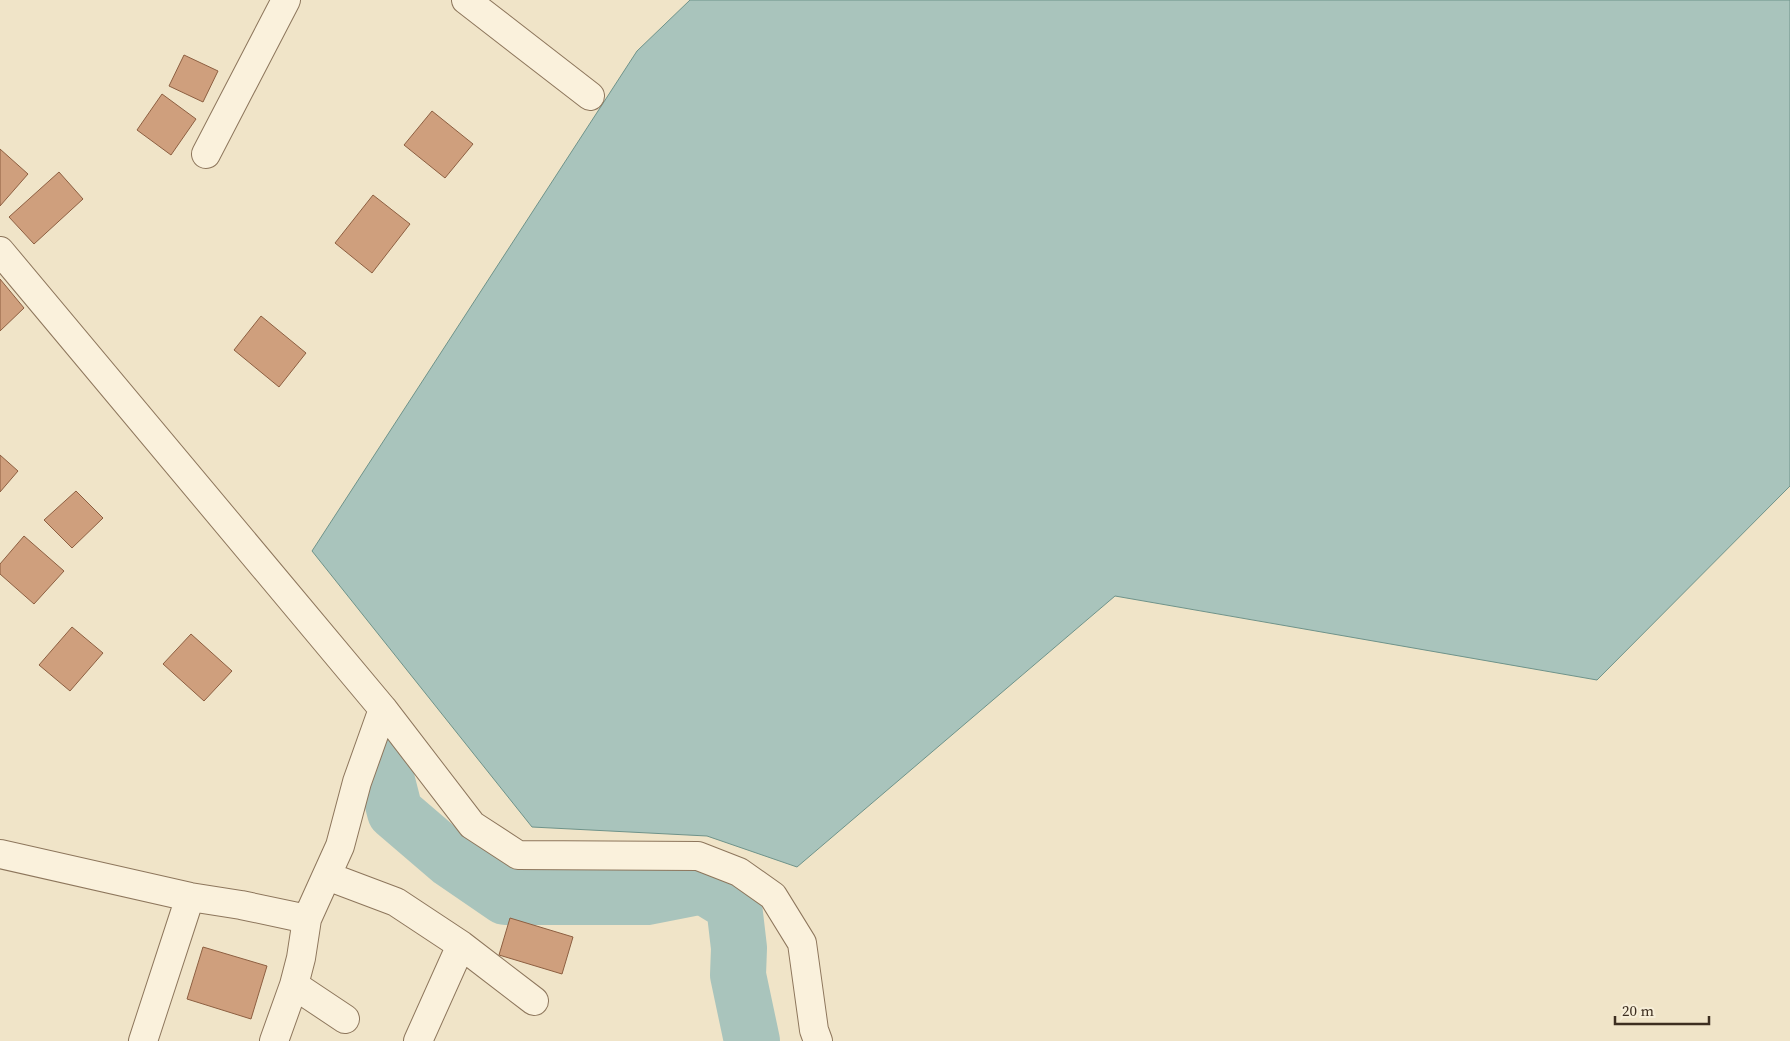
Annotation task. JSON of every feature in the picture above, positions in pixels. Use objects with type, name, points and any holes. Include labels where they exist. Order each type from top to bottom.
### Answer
[{"type":"street","points":[[206,154],[286,0]]},
{"type":"street","points":[[466,0],[590,96]]},
{"type":"street","points":[[0,251],[383,709],[472,825],[518,855],[698,856],[739,872],[774,896],[802,943],[814,1030],[818,1041]]},
{"type":"street","points":[[274,1041],[294,985],[301,958],[307,919],[340,846],[357,782],[383,709]]},
{"type":"street","points":[[0,854],[190,897],[241,905],[307,919]]},
{"type":"street","points":[[327,876],[396,902],[461,945],[534,1002]]},
{"type":"street","points":[[143,1041],[190,897]]},
{"type":"street","points":[[418,1041],[461,945]]},
{"type":"street","points":[[294,985],[345,1019]]},
{"type":"water","points":[[690,0],[1790,0],[1790,486],[1597,680],[1115,596],[797,867],[707,836],[532,827],[312,551],[637,51]]},
{"type":"building","points":[[184,55],[218,71],[203,102],[169,86]]},
{"type":"building","points":[[162,94],[196,119],[171,155],[137,130]]},
{"type":"building","points":[[432,111],[473,144],[445,178],[404,145]]},
{"type":"building","points":[[0,149],[28,174],[0,206]]},
{"type":"building","points":[[59,172],[83,199],[34,244],[9,217]]},
{"type":"building","points":[[373,195],[410,224],[372,273],[335,243]]},
{"type":"building","points":[[0,279],[24,308],[0,331]]},
{"type":"building","points":[[261,316],[306,353],[279,387],[234,350]]},
{"type":"building","points":[[0,455],[18,471],[0,492]]},
{"type":"building","points":[[76,491],[103,518],[72,548],[44,520]]},
{"type":"building","points":[[24,536],[64,571],[34,604],[0,574],[0,564]]},
{"type":"building","points":[[72,627],[103,653],[70,691],[39,665]]},
{"type":"building","points":[[191,634],[232,671],[204,701],[163,664]]},
{"type":"building","points":[[510,918],[573,937],[562,974],[499,955]]},
{"type":"building","points":[[203,947],[267,966],[251,1019],[187,999]]},
{"type":"waterway","points":[[382,761],[395,812],[451,860],[505,897],[647,897],[703,886],[734,905],[739,948],[738,975],[752,1041]]}]
